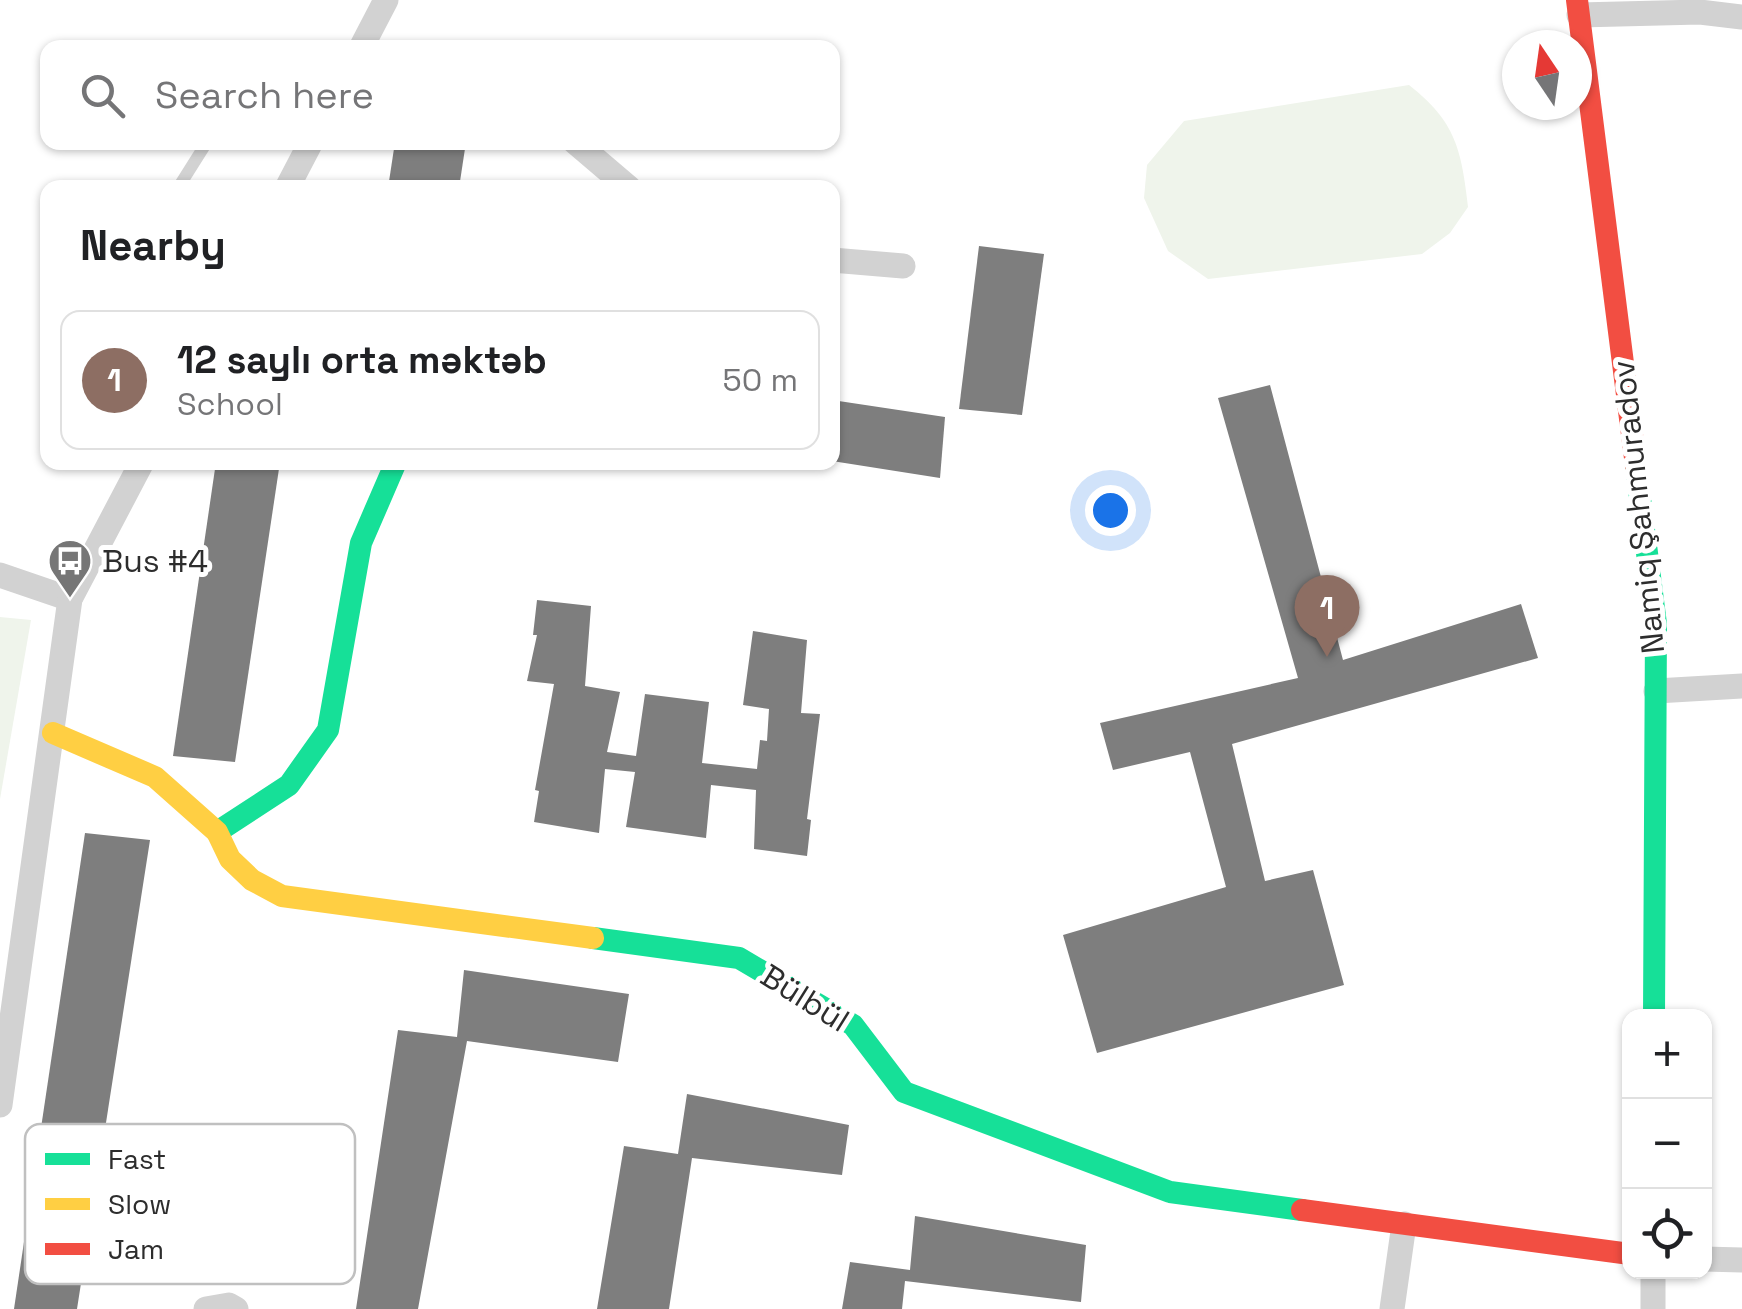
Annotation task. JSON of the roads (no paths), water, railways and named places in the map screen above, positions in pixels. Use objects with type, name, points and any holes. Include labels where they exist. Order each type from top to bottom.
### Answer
[{"type":"street","points":[[365,40],[386,0]]},
{"type":"street","points":[[1578,8],[1742,17]]},
{"type":"street","name":"Namiq Şahmuradov","points":[[1578,8],[1656,624],[1654,1009]]},
{"type":"street","points":[[291,180],[307,150]]},
{"type":"street","points":[[584,150],[619,180]]},
{"type":"street","points":[[840,261],[903,266]]},
{"type":"street","points":[[0,1105],[70,600],[138,470]]},
{"type":"street","points":[[217,832],[289,786],[328,730],[361,543],[393,470]]},
{"type":"street","points":[[0,575],[70,600]]},
{"type":"street","points":[[1656,691],[1742,686]]},
{"type":"street","name":"Bülbül","points":[[53,733],[155,777],[217,832],[230,859],[252,880],[282,896],[739,958],[854,1025],[904,1092],[1170,1192],[1622,1253]]},
{"type":"street","points":[[1392,1309],[1404,1224]]},
{"type":"street","points":[[1712,1259],[1742,1260]]},
{"type":"street","points":[[1653,1279],[1653,1309]]},
{"type":"street","points":[[206,1309],[229,1305],[236,1309]]},
{"type":"lane","points":[[183,180],[201,150]]},
{"type":"place","name":"Bus #4","points":[[70,599]]},
{"type":"place","name":"12 saylı orta məktəb","points":[[1327,657]]}]
